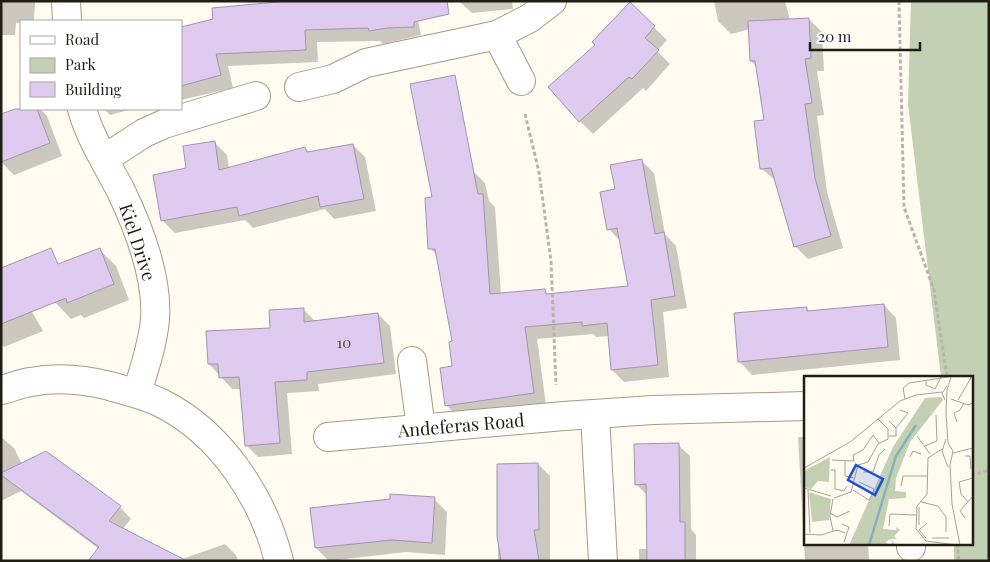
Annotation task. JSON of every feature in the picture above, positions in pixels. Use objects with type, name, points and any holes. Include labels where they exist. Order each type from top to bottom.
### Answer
[{"type":"street","points":[[66,1],[67,20]]},
{"type":"street","points":[[299,87],[333,79],[366,63],[497,35],[530,18],[552,1]]},
{"type":"street","points":[[497,35],[521,81]]},
{"type":"street","points":[[104,159],[144,133],[164,124],[256,96]]},
{"type":"street","name":"Kiel Drive","points":[[82,110],[135,223],[154,291],[155,319],[150,346],[136,393]]},
{"type":"street","points":[[412,362],[421,428]]},
{"type":"street","points":[[1,390],[31,381],[94,382],[136,393],[160,402],[179,413],[223,454],[241,476],[268,523],[279,561]]},
{"type":"street","name":"Andeferas Road","points":[[328,437],[558,416],[653,410],[804,406]]},
{"type":"street","points":[[595,415],[603,561]]},
{"type":"path","points":[[899,1],[904,207],[934,290],[947,376]]},
{"type":"path","points":[[521,81],[527,128],[539,172],[551,261],[558,416]]},
{"type":"path","points":[[972,476],[989,470]]},
{"type":"path","points":[[957,544],[959,561]]},
{"type":"green space","points":[[911,1],[989,1],[989,561],[954,561],[954,544],[972,544],[972,376],[941,376],[908,104]]},
{"type":"building","points":[[288,1],[447,1],[449,14],[414,22],[414,27],[369,31],[368,28],[305,30],[306,50],[216,54],[221,75],[182,86],[182,27],[213,19],[212,8]]},
{"type":"building","points":[[630,2],[655,26],[645,38],[659,50],[632,79],[629,77],[579,122],[548,87],[595,45],[592,42]]},
{"type":"building","points":[[809,18],[811,58],[805,59],[812,103],[805,104],[815,178],[831,236],[794,247],[771,168],[760,169],[754,121],[764,120],[755,61],[750,61],[748,21]]},
{"type":"building","points":[[455,75],[478,194],[483,194],[490,294],[545,289],[546,294],[628,286],[617,228],[607,230],[600,192],[615,189],[610,165],[642,159],[655,234],[664,232],[675,296],[651,300],[658,365],[611,370],[607,323],[582,326],[582,322],[525,327],[534,393],[445,406],[440,368],[452,366],[449,342],[452,341],[435,249],[428,249],[425,198],[432,197],[410,84]]},
{"type":"building","points":[[15,109],[37,110],[50,143],[1,162],[1,114]]},
{"type":"building","points":[[215,141],[219,170],[305,147],[307,152],[353,144],[364,199],[320,207],[318,196],[239,216],[237,207],[161,221],[153,175],[186,168],[183,146]]},
{"type":"building","points":[[51,248],[58,264],[100,248],[114,284],[67,303],[66,298],[1,324],[1,268]]},
{"type":"building","points":[[884,304],[888,347],[738,362],[734,313],[807,307],[807,311]]},
{"type":"building","points":[[304,308],[304,322],[378,313],[384,363],[307,372],[307,380],[275,382],[280,443],[245,446],[239,377],[219,378],[218,364],[208,364],[206,331],[270,328],[269,310]]},
{"type":"building","points":[[679,443],[680,522],[685,522],[685,561],[647,561],[646,484],[635,485],[634,444]]},
{"type":"building","points":[[46,451],[121,506],[109,521],[187,561],[88,561],[99,547],[1,475],[1,473]]},
{"type":"building","points":[[538,463],[539,530],[534,530],[539,561],[501,561],[497,536],[497,464]]},
{"type":"building","points":[[390,494],[435,497],[432,543],[392,540],[315,548],[310,508],[390,499]]}]
